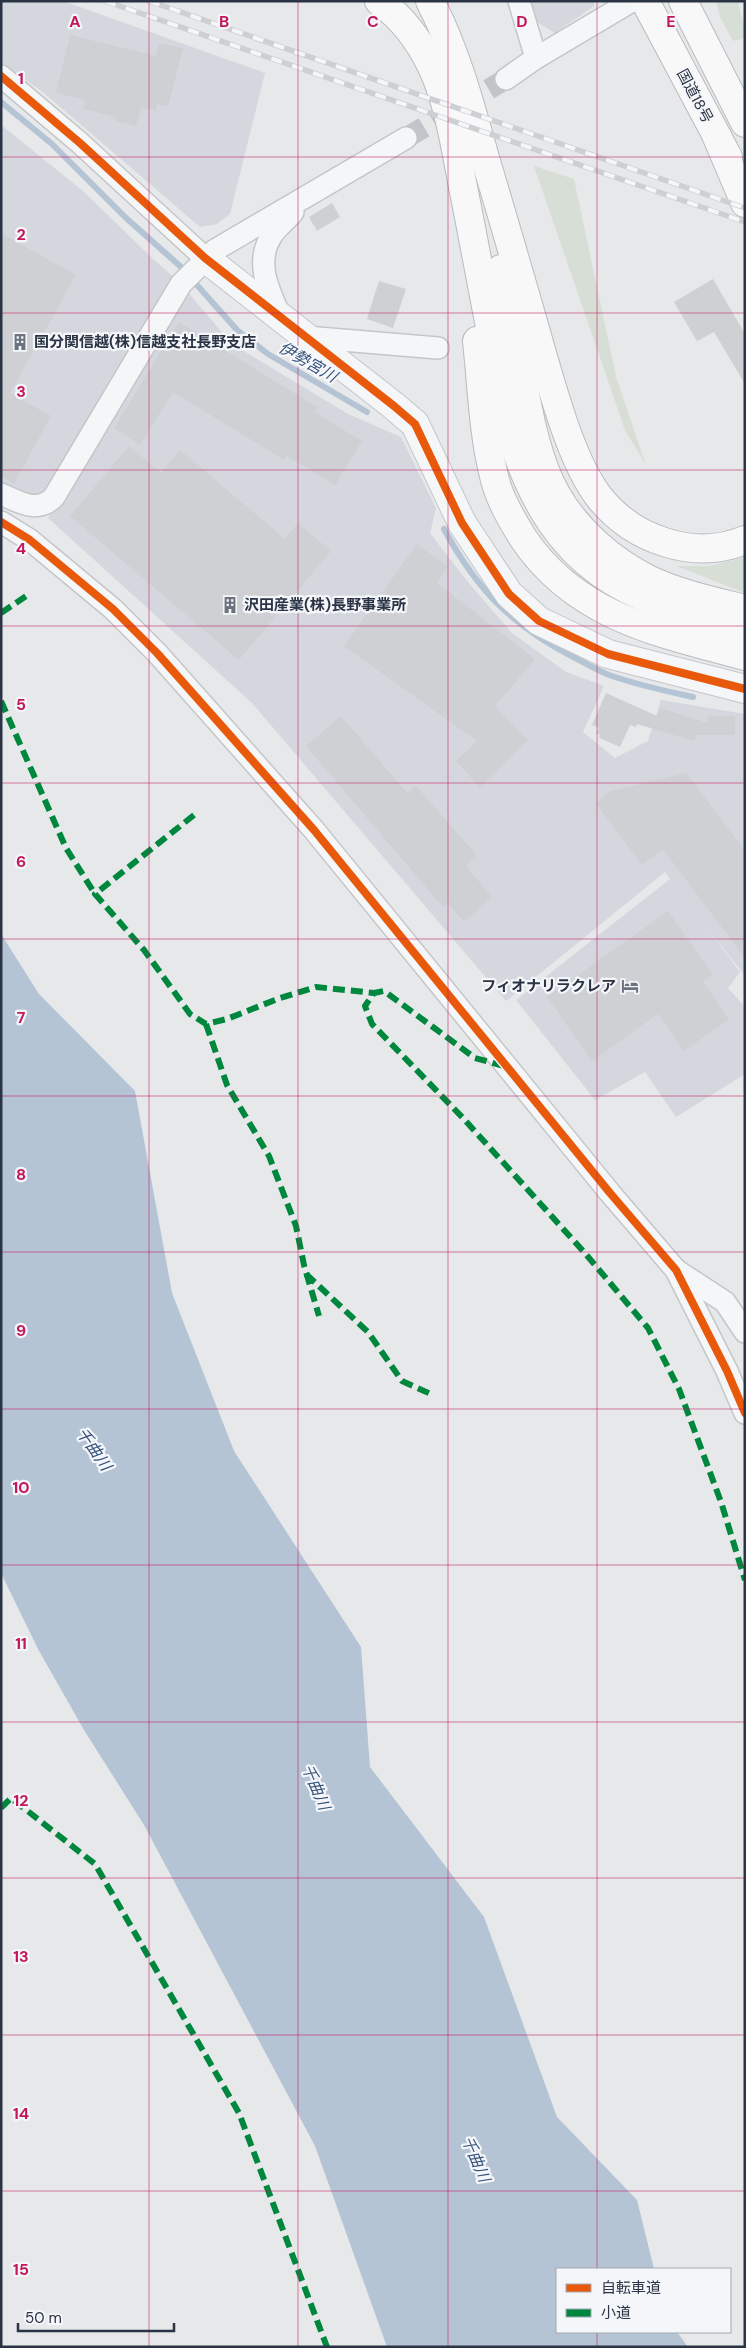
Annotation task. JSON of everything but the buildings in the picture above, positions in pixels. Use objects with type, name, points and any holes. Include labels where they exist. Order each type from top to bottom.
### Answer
[{"type":"highway","points":[[379,1],[402,22],[420,44],[433,70],[442,95],[457,158],[514,444],[523,470],[548,520],[583,559],[625,589],[672,609],[745,630]]},
{"type":"highway","points":[[430,1],[451,47],[470,104],[549,375],[586,478],[600,498],[619,518],[640,533],[688,548],[712,548],[745,540]]},
{"type":"highway","name":"国道18号","points":[[646,1],[745,190]]},
{"type":"highway","name":"国道18号","points":[[682,1],[745,123]]},
{"type":"highway","points":[[470,104],[529,413],[545,469],[557,494],[571,516],[587,535],[628,567],[650,580],[674,589],[745,609]]},
{"type":"highway","points":[[717,137],[745,203]]},
{"type":"highway","points":[[457,158],[490,458],[495,482],[515,526],[547,569],[592,604],[647,629],[745,656]]},
{"type":"street","points":[[519,1],[536,58]]},
{"type":"street","points":[[506,79],[536,58],[632,1]]},
{"type":"street","points":[[1,76],[80,143],[193,271],[280,317],[415,424],[462,523],[509,594],[538,621],[608,654],[745,689]]},
{"type":"street","points":[[1,494],[32,506],[47,504],[54,496],[193,271],[215,250],[406,138]]},
{"type":"street","points":[[280,317],[267,285],[263,269],[265,251],[272,235],[309,196]]},
{"type":"street","points":[[306,337],[438,348]]},
{"type":"street","points":[[1,522],[30,540],[113,609],[157,653],[314,830],[610,1193],[676,1270],[727,1371],[745,1413]]},
{"type":"street","points":[[676,1270],[725,1302],[745,1332]]},
{"type":"shaded area","points":[[1,1],[63,1],[265,73],[230,214],[217,224],[200,227],[44,93],[1,62]]},
{"type":"shaded area","points":[[527,1],[594,1],[594,6],[555,33],[532,19]]},
{"type":"shaded area","points":[[716,1],[738,2],[745,29],[745,38],[733,41],[720,17]]},
{"type":"shaded area","points":[[1,125],[83,191],[176,279],[49,489],[38,497],[24,496],[1,485]]},
{"type":"shaded area","points":[[534,166],[574,179],[616,377],[646,465],[625,430]]},
{"type":"shaded area","points":[[186,290],[232,344],[348,414],[401,437],[436,508],[430,533],[467,581],[512,633],[566,672],[604,686],[583,732],[615,758],[648,741],[661,700],[745,714],[745,976],[701,920],[740,972],[728,988],[745,1007],[745,1074],[676,1117],[645,1072],[595,1100],[516,1000],[670,879],[665,872],[506,1001],[252,703],[48,518]]},
{"type":"shaded area","points":[[745,557],[745,593],[676,566],[710,566]]},
{"type":"water","name":"千曲川","points":[[1,934],[39,994],[135,1091],[172,1293],[234,1451],[361,1647],[370,1767],[484,1917],[557,2117],[637,2200],[654,2268],[556,2268],[556,2333],[678,2333],[688,2347],[387,2347],[315,2146],[144,1825],[84,1730],[38,1649],[1,1573]]},
{"type":"waterway","name":"伊勢宮川","points":[[1,102],[52,144],[126,218],[180,266],[237,330],[268,354],[367,412]]},
{"type":"waterway","name":"伊勢宮川","points":[[444,529],[470,571],[484,589],[500,606],[534,634],[608,674],[642,685],[693,697]]},
{"type":"tunnel","points":[[406,138],[506,79]]},
{"type":"railway","points":[[105,1],[745,222]]},
{"type":"railway","points":[[149,1],[745,208]]},
{"type":"marked path","points":[[1,613],[29,594]]},
{"type":"marked path","points":[[1,701],[66,848],[95,894]]},
{"type":"marked path","points":[[194,815],[95,894],[144,950],[190,1014],[206,1024],[227,1019],[280,998],[316,987],[374,993]]},
{"type":"marked path","points":[[504,1066],[475,1058],[384,991],[374,993],[365,1006],[372,1024],[463,1118],[584,1252],[648,1328],[679,1389],[721,1502],[745,1580]]},
{"type":"marked path","points":[[206,1024],[227,1085],[269,1156],[296,1226],[304,1265],[319,1316]]},
{"type":"marked path","points":[[306,1274],[368,1332],[402,1381],[433,1395]]},
{"type":"marked path","points":[[1,1808],[11,1798],[95,1864],[239,2113],[327,2347]]},
{"type":"cycle path","points":[[1,76],[80,143],[205,258],[415,424],[462,523],[509,594],[539,621],[608,654],[745,689]]},
{"type":"cycle path","points":[[1,522],[30,540],[113,609],[157,653],[314,830],[610,1193],[676,1270],[727,1371],[745,1413]]},
{"type":"place","name":"国分関信越(株)信越支社長野支店","points":[[20,342]]},
{"type":"place","name":"沢田産業(株)長野事業所","points":[[230,605]]},
{"type":"place","name":"フィオナリラクレア","points":[[630,986]]}]
